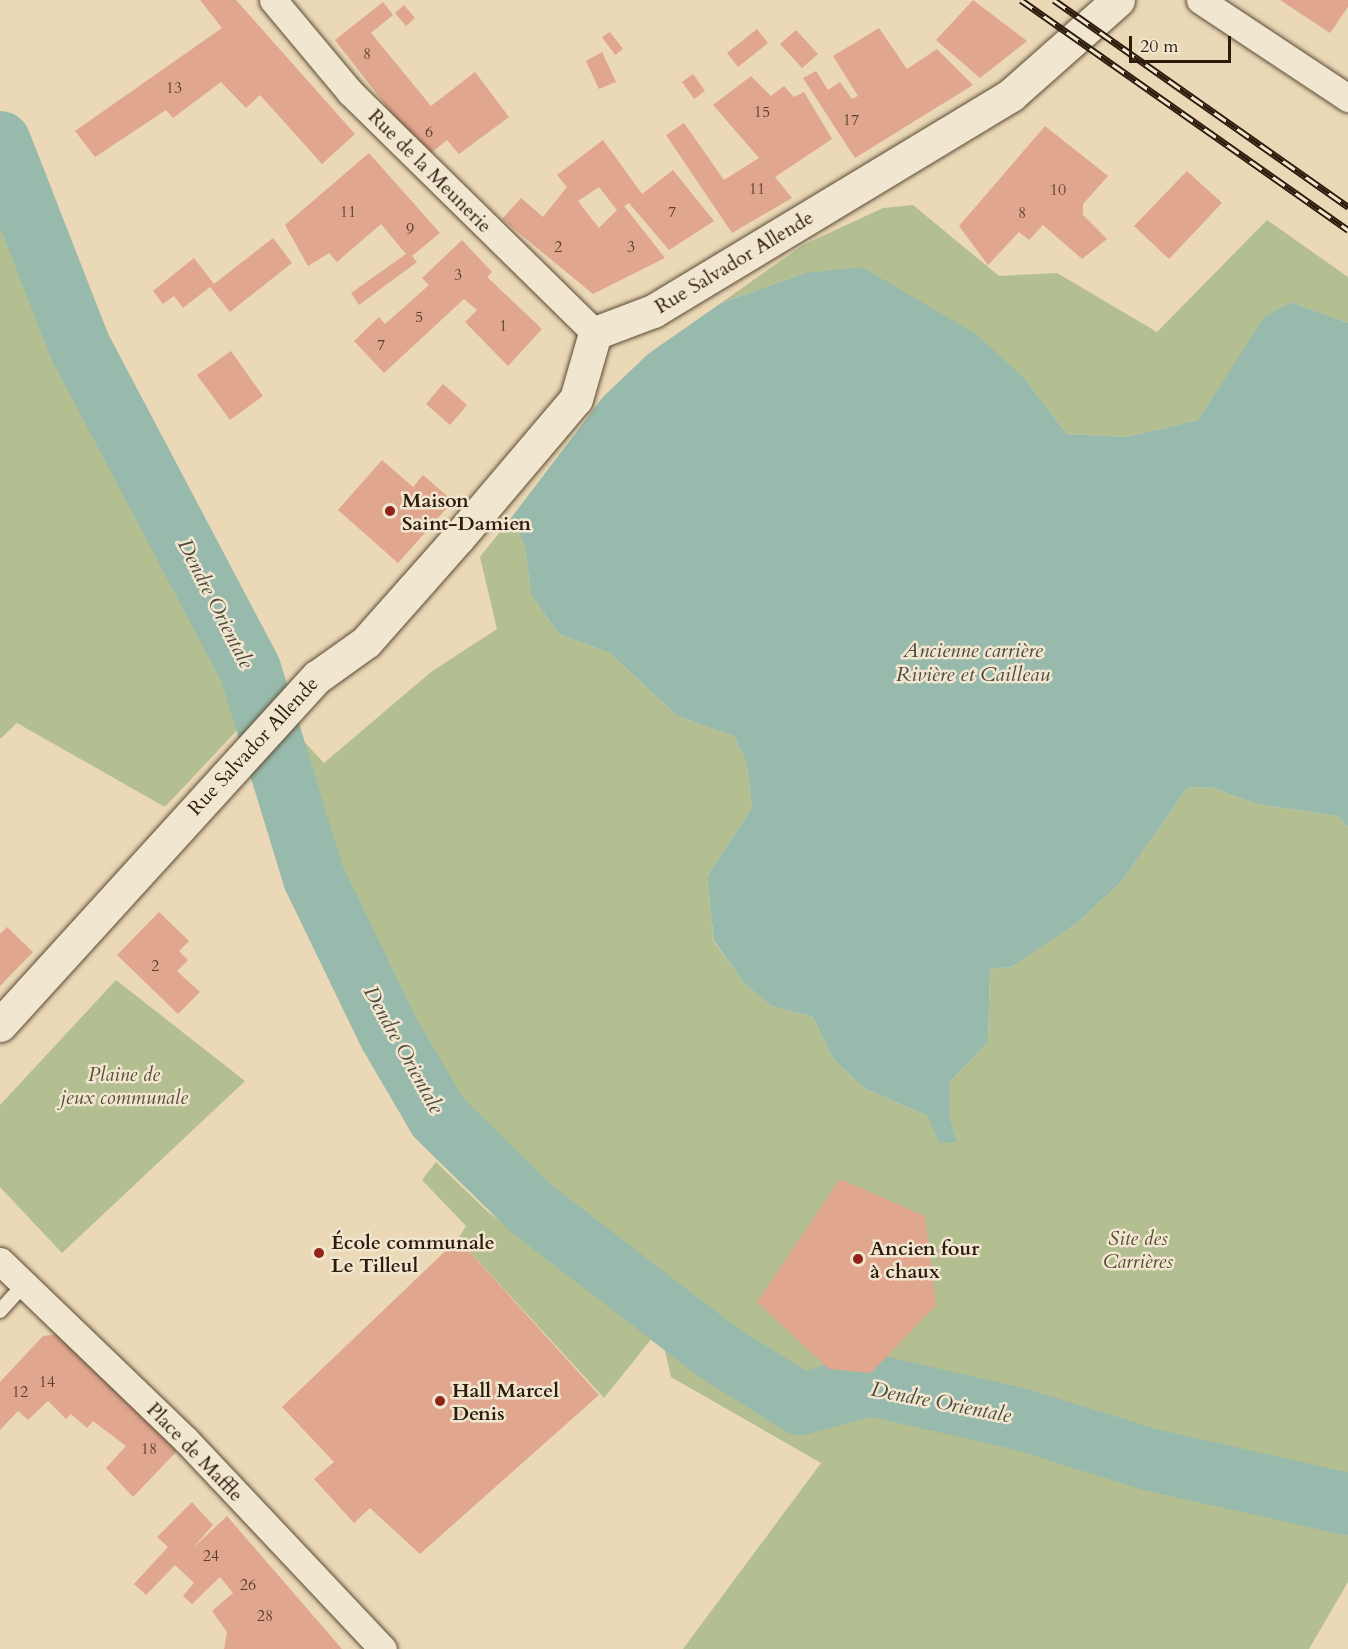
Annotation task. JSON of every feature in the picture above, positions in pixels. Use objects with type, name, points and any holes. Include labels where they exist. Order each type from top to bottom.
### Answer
[{"type":"street","name":"Rue de la Meunerie","points":[[273,0],[350,92],[595,333]]},
{"type":"street","name":"Rue Salvador Allende","points":[[0,1025],[70,943],[317,677],[366,642],[576,399],[595,333],[653,311],[1011,95],[1118,0]]},
{"type":"street","points":[[1200,0],[1348,98]]},
{"type":"street","name":"Place de Maffle","points":[[0,1261],[186,1440],[383,1649]]},
{"type":"lane","points":[[0,1311],[24,1284]]},
{"type":"green space","points":[[0,142],[79,345],[254,712],[165,807],[17,723],[0,739]]},
{"type":"green space","points":[[913,205],[999,276],[1057,273],[1157,332],[1267,220],[1348,277],[1348,323],[1291,302],[1264,318],[1198,420],[1126,437],[1067,434],[1024,378],[805,273],[721,303],[803,245],[883,208]]},
{"type":"green space","name":"Site des Carrières","points":[[511,518],[525,547],[531,595],[559,634],[610,653],[677,716],[734,736],[747,764],[752,807],[707,877],[714,942],[744,983],[771,1006],[813,1017],[833,1059],[864,1088],[928,1116],[957,1142],[950,1116],[950,1082],[988,1042],[990,969],[1012,967],[1077,923],[1122,881],[1187,788],[1210,787],[1257,804],[1338,816],[1348,827],[1348,1504],[1152,1460],[1120,1481],[1348,1532],[1348,1582],[1309,1649],[683,1649],[821,1463],[671,1377],[654,1303],[532,1209],[438,1117],[389,1033],[314,878],[281,762],[298,735],[324,763],[431,672],[497,629],[480,557]]},
{"type":"green space","name":"Plaine de jeux communale","points":[[116,980],[245,1081],[62,1253],[0,1187],[0,1105]]},
{"type":"green space","points":[[436,1162],[487,1211],[653,1337],[604,1398],[458,1239],[466,1226],[422,1180]]},
{"type":"water","name":"Ancienne carrière Rivière et Cailleau","points":[[862,267],[976,334],[1024,378],[1067,434],[1126,437],[1198,420],[1264,317],[1291,302],[1348,323],[1348,827],[1338,816],[1257,804],[1210,787],[1187,788],[1122,881],[1077,923],[1012,967],[990,969],[988,1042],[950,1082],[950,1116],[957,1142],[939,1143],[928,1116],[864,1088],[833,1059],[813,1017],[771,1006],[744,983],[714,941],[707,877],[752,807],[747,764],[734,736],[677,716],[610,653],[559,634],[531,595],[525,547],[511,518],[603,397],[648,354],[721,303],[805,273]]},
{"type":"building","points":[[200,0],[236,0],[355,134],[322,164],[260,95],[246,108],[221,82],[173,118],[166,110],[95,157],[75,131],[222,28]]},
{"type":"building","points":[[973,0],[1027,41],[980,78],[936,40]]},
{"type":"building","points":[[1280,0],[1348,0],[1348,7],[1330,33]]},
{"type":"building","points":[[383,2],[393,15],[371,33],[431,106],[475,72],[509,117],[459,154],[447,140],[426,157],[335,40]]},
{"type":"building","points":[[404,5],[415,18],[406,26],[395,13]]},
{"type":"building","points":[[879,28],[907,69],[937,49],[973,85],[855,158],[803,78],[816,71],[828,90],[840,82],[852,99],[858,96],[833,56]]},
{"type":"building","points":[[757,29],[768,43],[738,67],[727,53]]},
{"type":"building","points":[[796,30],[818,54],[802,68],[780,44]]},
{"type":"building","points":[[610,32],[623,49],[615,55],[602,37]]},
{"type":"building","points":[[602,52],[616,82],[599,89],[586,61]]},
{"type":"building","points":[[693,74],[705,91],[694,99],[682,82]]},
{"type":"building","points":[[751,76],[771,96],[784,86],[794,97],[804,92],[832,139],[775,177],[792,198],[732,233],[666,135],[684,123],[724,180],[759,158],[713,105]]},
{"type":"building","points":[[1045,126],[1108,176],[1083,204],[1083,215],[1107,239],[1082,259],[1043,225],[1029,240],[1019,232],[988,265],[959,226]]},
{"type":"building","points":[[603,140],[642,194],[673,170],[714,221],[669,250],[629,203],[624,206],[665,258],[593,294],[502,219],[521,198],[543,217],[567,187],[557,175]],"holes":[[[599,187],[617,210],[599,228],[578,201]]]},
{"type":"building","points":[[369,153],[440,233],[412,256],[417,262],[359,305],[351,293],[406,254],[381,224],[337,262],[329,253],[308,266],[285,225]]},
{"type":"building","points":[[1187,171],[1222,203],[1169,259],[1134,226]]},
{"type":"building","points":[[273,238],[292,263],[230,312],[210,287],[183,308],[174,296],[163,304],[153,291],[194,258],[214,284]]},
{"type":"building","points":[[462,240],[492,272],[487,277],[542,329],[508,366],[465,322],[477,310],[464,299],[384,373],[354,341],[379,317],[385,324],[429,285],[422,278]]},
{"type":"building","points":[[231,351],[263,396],[230,420],[197,375]]},
{"type":"building","points":[[443,384],[467,405],[450,425],[426,404]]},
{"type":"building","name":"Maison Saint-Damien","points":[[382,460],[413,487],[423,475],[453,501],[398,563],[338,510]]},
{"type":"building","points":[[159,912],[189,941],[179,951],[188,960],[177,971],[200,992],[178,1014],[117,955]]},
{"type":"building","points":[[7,927],[33,952],[0,986],[0,934]]},
{"type":"building","name":"Ancien four à chaux","points":[[840,1179],[925,1216],[936,1305],[871,1373],[829,1369],[757,1302]]},
{"type":"building","name":"Hall Marcel Denis","points":[[458,1239],[599,1395],[420,1554],[370,1508],[354,1523],[314,1479],[334,1462],[282,1407]]},
{"type":"building","points":[[58,1334],[177,1451],[133,1497],[106,1468],[126,1446],[93,1421],[87,1428],[71,1414],[66,1419],[48,1401],[28,1420],[18,1411],[0,1430],[0,1382],[43,1336]]},
{"type":"building","points":[[192,1502],[213,1525],[193,1548],[227,1516],[342,1649],[224,1649],[227,1632],[212,1611],[233,1593],[220,1577],[192,1604],[183,1596],[194,1583],[175,1565],[146,1595],[134,1584],[168,1547],[157,1537]]},
{"type":"waterway","name":"Dendre Orientale","points":[[0,142],[79,345],[250,669],[314,878],[389,1033],[438,1117],[532,1209],[715,1350],[800,1404],[871,1385],[1020,1419],[1152,1460],[1348,1504]]},
{"type":"railway","points":[[1021,0],[1348,230]]},
{"type":"railway","points":[[1054,0],[1348,207]]},
{"type":"place","name":"Maison Saint-Damien","points":[[390,511]]},
{"type":"place","name":"École communale Le Tilleul","points":[[319,1253]]},
{"type":"place","name":"Ancien four à chaux","points":[[858,1259]]},
{"type":"place","name":"Hall Marcel Denis","points":[[440,1401]]}]
